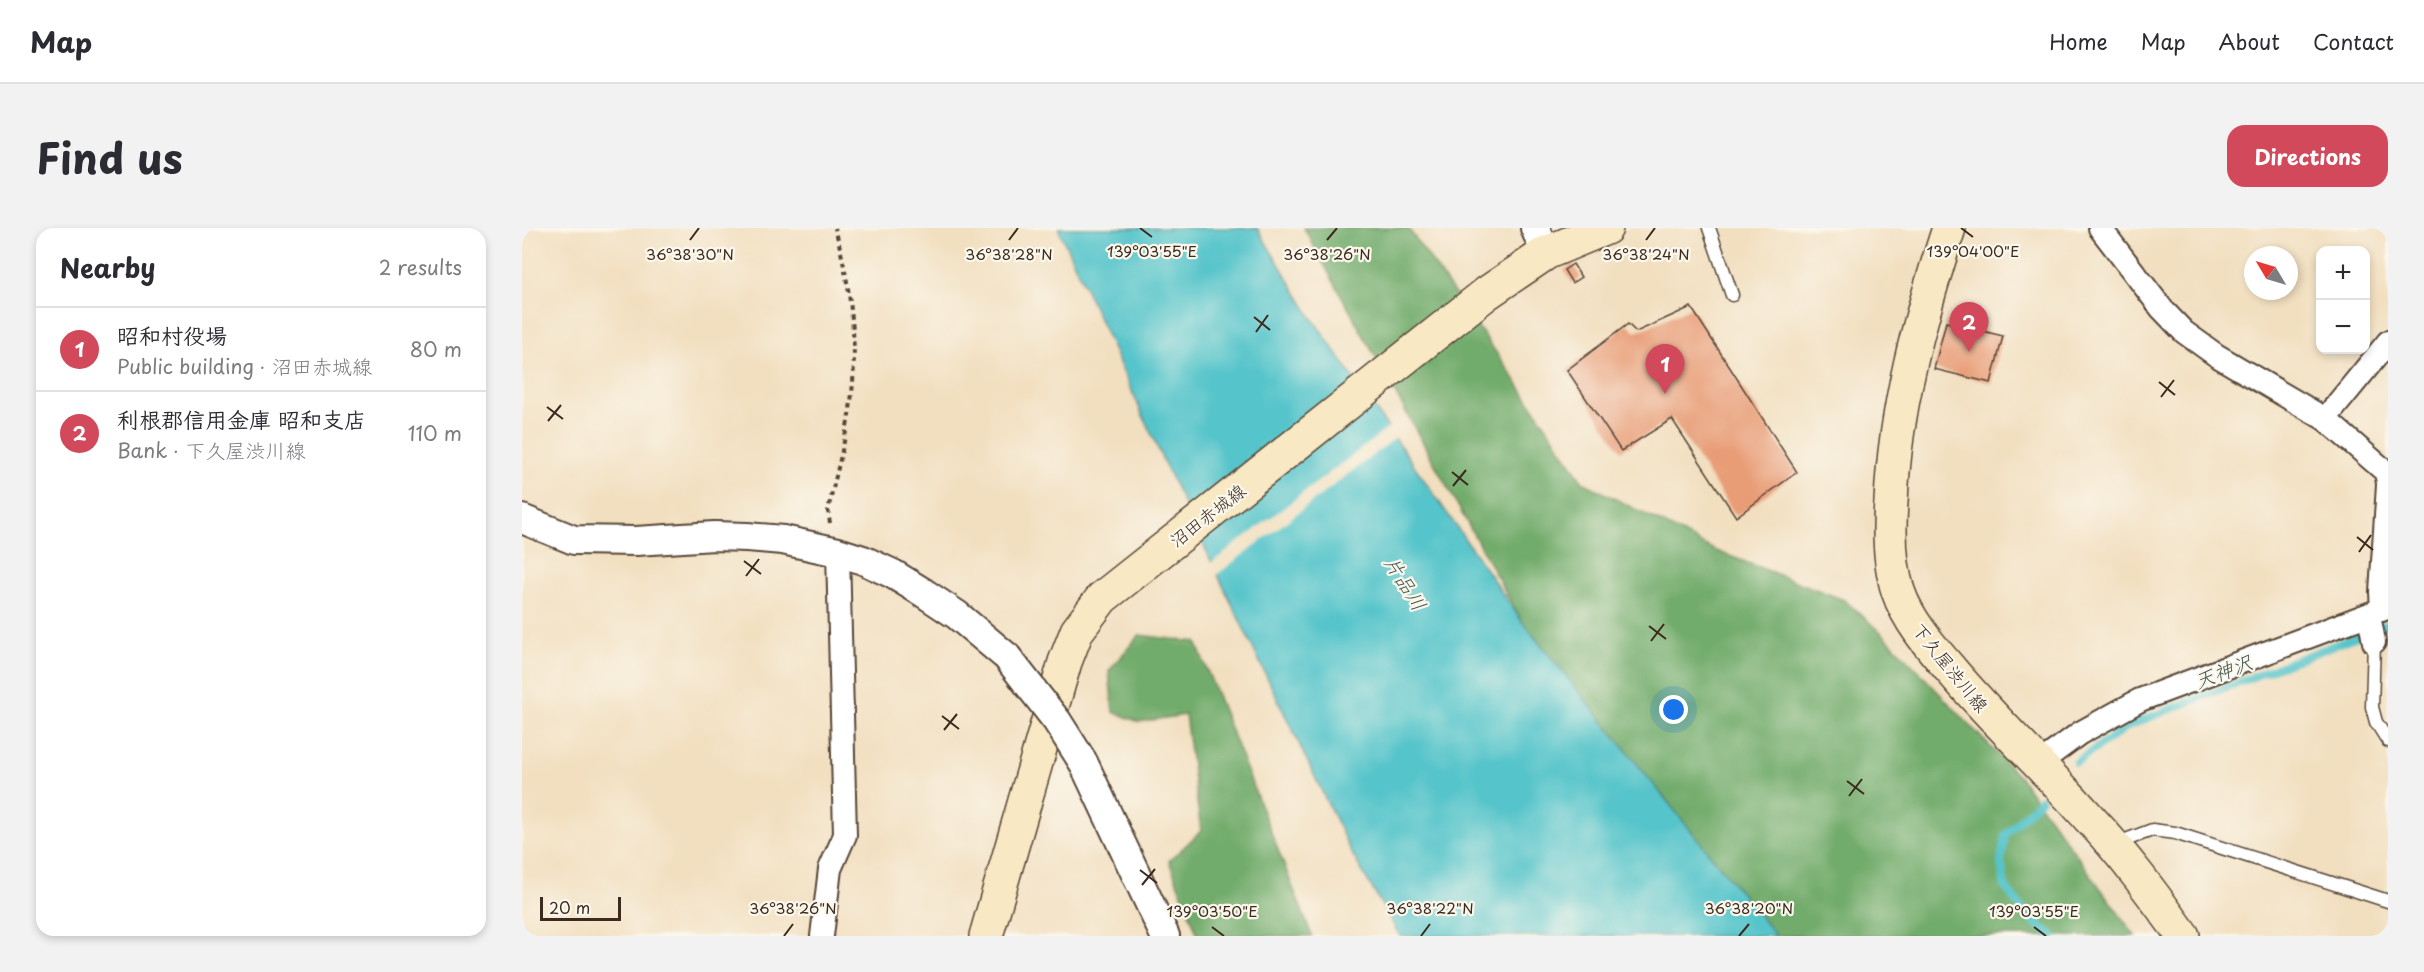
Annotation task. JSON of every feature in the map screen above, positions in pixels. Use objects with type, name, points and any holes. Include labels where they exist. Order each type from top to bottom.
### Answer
[{"type":"main road","name":"沼田赤城線","points":[[986,936],[1065,662],[1077,631],[1102,598],[1487,293],[1541,240],[1606,228]]},
{"type":"main road","name":"下久屋渋川線","points":[[1949,228],[1924,307],[1903,391],[1892,482],[1890,527],[1892,563],[1898,591],[1918,629],[1968,691],[2113,845],[2183,936]]},
{"type":"street","points":[[2038,764],[2080,732],[2140,700],[2377,620],[2381,592],[2388,484],[2386,472],[2325,419],[2216,355],[2184,332],[2162,309],[2100,228]]},
{"type":"street","points":[[2325,419],[2388,342]]},
{"type":"street","points":[[522,519],[574,540],[636,541],[714,536],[783,540],[863,560],[924,593],[957,615],[1008,657],[1039,696],[1083,762],[1166,936]]},
{"type":"street","points":[[822,936],[830,869],[845,835],[838,552]]},
{"type":"lane","points":[[1709,228],[1732,295]]},
{"type":"lane","points":[[2377,620],[2372,707],[2376,722],[2388,741]]},
{"type":"lane","points":[[2113,845],[2152,830],[2175,833],[2388,901]]},
{"type":"path","points":[[835,228],[842,255],[854,343],[852,394],[828,512],[838,552]]},
{"type":"green space","points":[[1304,228],[1408,228],[1512,375],[1583,482],[1714,550],[1844,600],[1882,633],[2022,780],[2135,936],[1772,936],[1521,620]]},
{"type":"green space","points":[[1139,635],[1196,642],[1312,936],[1198,936],[1169,861],[1201,831],[1185,715],[1139,722],[1113,712],[1109,671]]},
{"type":"water","name":"片品川","points":[[1058,228],[1257,228],[1312,318],[1521,620],[1776,936],[1400,936],[1351,852],[1168,471]]},
{"type":"pier","points":[[1391,426],[1398,436],[1215,576],[1210,564]]},
{"type":"building","points":[[1573,264],[1581,277],[1572,283],[1564,270]]},
{"type":"building","points":[[1691,307],[1797,472],[1736,517],[1672,419],[1621,451],[1567,370],[1628,324],[1636,332]]},
{"type":"building","points":[[1946,322],[2003,336],[1991,383],[1934,369]]},
{"type":"waterway","name":"天神沢","points":[[2076,762],[2130,725],[2388,624]]},
{"type":"waterway","name":"天神沢","points":[[2041,799],[2005,835],[2001,863],[2005,887],[2029,918],[2053,936]]},
{"type":"place","name":"利根郡信用金庫 昭和支店","points":[[1969,352]]},
{"type":"place","name":"昭和村役場","points":[[1665,394]]}]
